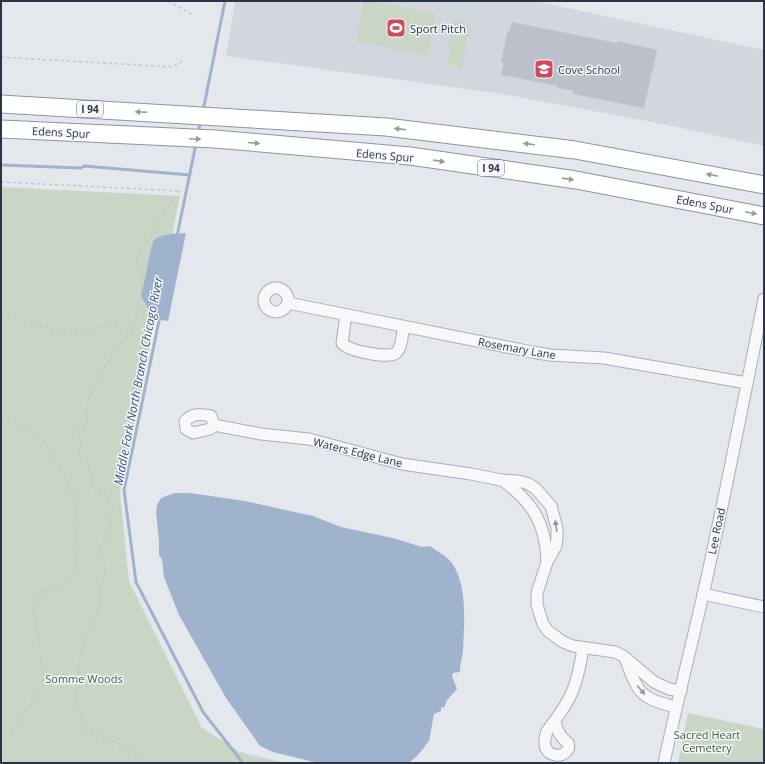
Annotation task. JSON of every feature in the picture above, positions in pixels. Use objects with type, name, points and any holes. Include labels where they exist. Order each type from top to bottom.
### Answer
[{"type":"highway","name":"I 94","points":[[1,104],[386,127],[575,150],[764,185]]},
{"type":"highway","name":"Edens Spur","points":[[1,129],[216,139],[410,156],[576,180],[764,216]]},
{"type":"street","name":"Lee Road","points":[[664,763],[703,594],[764,299]]},
{"type":"street","name":"Rosemary Lane","points":[[288,303],[532,352],[550,355],[604,358],[747,383]]},
{"type":"street","points":[[346,315],[342,343],[349,349],[357,351],[389,356],[398,352],[404,327]]},
{"type":"street","name":"Waters Edge Lane","points":[[214,425],[261,434],[309,439],[402,464],[502,480],[518,481],[529,484],[536,489],[550,506],[557,528],[557,538],[537,593],[537,605],[543,624],[548,631],[563,642],[573,646],[606,650],[623,656],[654,682],[669,689],[681,690]]},
{"type":"street","name":"Waters Edge Lane","points":[[502,480],[523,497],[533,509],[540,521],[547,550],[547,562]]},
{"type":"street","points":[[703,594],[764,607]]},
{"type":"street","points":[[555,722],[567,705],[576,684],[583,648]]},
{"type":"street","points":[[623,656],[640,691],[652,700],[676,707]]},
{"type":"path","points":[[168,1],[191,14]]},
{"type":"path","points":[[1,57],[172,67],[183,61]]},
{"type":"path","points":[[1,182],[180,191],[160,219],[155,233],[138,253],[136,262],[143,270],[138,312],[131,332],[123,344],[111,356],[99,375],[88,401],[86,425],[78,431],[81,445],[78,457],[87,460],[95,489],[105,492],[114,506],[108,536],[99,547],[106,570],[103,578],[98,614],[83,643],[74,699],[87,730],[132,750],[142,763]]},
{"type":"path","points":[[1,313],[50,329],[54,332],[89,335],[98,328],[109,324],[131,332]]},
{"type":"path","points":[[1,423],[12,422],[44,441],[63,473],[75,499],[77,568],[66,583],[47,589],[33,605],[42,664],[43,684],[8,737],[1,743]]},
{"type":"shaded area","name":"Cove School","points":[[235,1],[534,1],[764,50],[764,146],[663,124],[503,94],[226,56]]},
{"type":"green space","name":"Sport Pitch","points":[[364,1],[373,1],[436,14],[428,56],[356,41]]},
{"type":"green space","points":[[463,21],[469,26],[462,65],[460,67],[450,65],[448,60],[450,50],[448,49],[452,28],[450,22]]},
{"type":"green space","name":"Somme Woods","points":[[1,187],[180,196],[120,492],[129,581],[202,728],[240,752],[285,763],[1,763]]},
{"type":"green space","name":"Sacred Heart Cemetery","points":[[688,713],[764,729],[764,763],[678,763]]},
{"type":"water","points":[[186,233],[168,321],[154,319],[141,296],[153,241],[164,235]]},
{"type":"water","points":[[174,493],[190,493],[245,501],[313,516],[341,527],[393,538],[422,547],[430,546],[450,560],[457,572],[463,594],[464,629],[460,672],[453,673],[452,676],[457,689],[447,700],[444,708],[441,707],[441,711],[434,714],[429,741],[418,755],[409,763],[318,763],[273,752],[260,746],[226,698],[179,615],[164,577],[162,559],[159,555],[156,512],[157,505],[161,498]]},
{"type":"building","points":[[512,22],[617,43],[617,41],[657,50],[644,108],[573,94],[574,91],[557,88],[558,86],[501,75],[504,63],[501,62],[507,32],[509,33]]},
{"type":"waterway","name":"Middle Fork North Branch Chicago River","points":[[203,111],[225,1]]},
{"type":"waterway","name":"Middle Fork North Branch Chicago River","points":[[198,133],[201,120]]},
{"type":"waterway","name":"Middle Fork North Branch Chicago River","points":[[177,236],[196,144]]},
{"type":"waterway","points":[[1,165],[81,168],[84,166],[190,175]]},
{"type":"waterway","name":"Middle Fork North Branch Chicago River","points":[[160,316],[124,490],[136,582],[203,712],[243,763]]},
{"type":"place","name":"Sport Pitch","points":[[396,28]]},
{"type":"place","name":"Cove School","points":[[544,69]]}]
